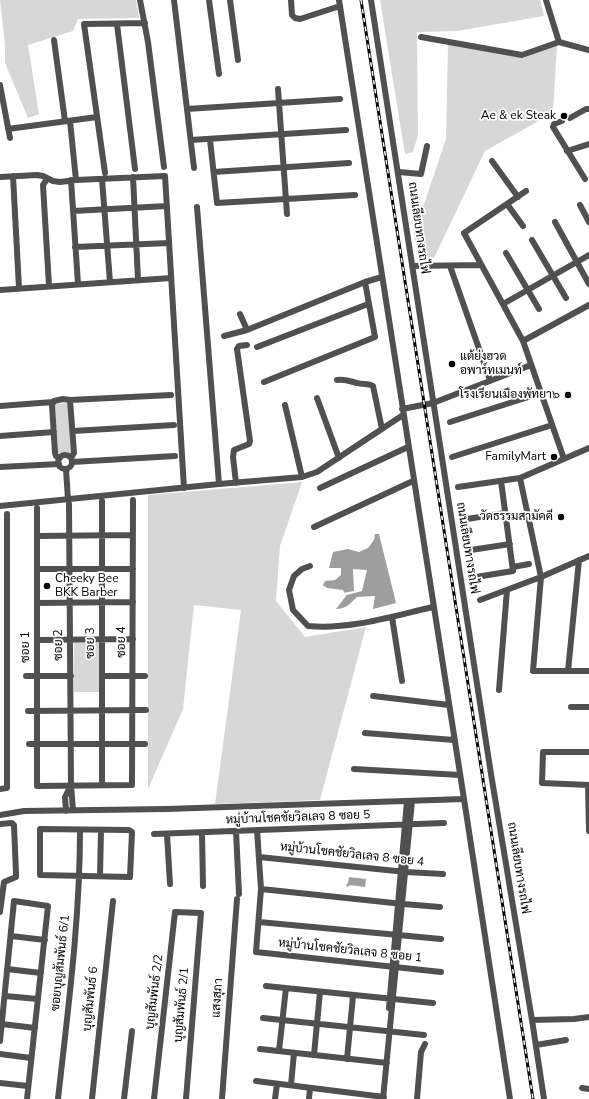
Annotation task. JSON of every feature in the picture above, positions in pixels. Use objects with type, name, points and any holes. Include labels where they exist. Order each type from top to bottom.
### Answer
[{"type":"street","points":[[140,0],[145,23],[164,167]]},
{"type":"street","points":[[174,0],[194,168]]},
{"type":"street","points":[[209,0],[219,74]]},
{"type":"street","points":[[230,0],[238,60]]},
{"type":"street","points":[[291,0],[292,15],[295,18],[300,19],[339,3],[510,1099]]},
{"type":"street","name":"ถนนเลียบทางรถไฟ","points":[[371,0],[491,774],[544,1099]]},
{"type":"street","points":[[546,0],[559,42]]},
{"type":"street","points":[[110,282],[104,210],[104,176],[84,24],[145,23]]},
{"type":"street","points":[[117,24],[135,169]]},
{"type":"street","points":[[421,37],[522,55],[559,42],[589,50]]},
{"type":"street","points":[[54,40],[67,121],[74,180],[73,211],[78,284]]},
{"type":"street","points":[[0,85],[3,119],[8,129],[10,138]]},
{"type":"street","points":[[278,89],[287,214]]},
{"type":"street","points":[[187,109],[340,99]]},
{"type":"street","points":[[570,118],[586,109],[589,109]]},
{"type":"street","points":[[8,129],[97,117]]},
{"type":"street","points":[[562,121],[554,124],[553,127],[584,179]]},
{"type":"street","points":[[191,140],[210,140],[346,130]]},
{"type":"street","points":[[210,140],[217,203],[355,195]]},
{"type":"street","points":[[568,151],[589,144]]},
{"type":"street","points":[[398,172],[421,174],[428,146]]},
{"type":"street","points":[[492,161],[518,197]]},
{"type":"street","points":[[214,172],[349,162]]},
{"type":"street","points":[[0,177],[36,175],[60,182],[104,176],[165,176],[184,488]]},
{"type":"street","points":[[13,176],[19,288]]},
{"type":"street","points":[[133,177],[138,280]]},
{"type":"street","points":[[48,179],[43,186],[49,286]]},
{"type":"street","points":[[526,191],[464,233],[523,341],[564,459]]},
{"type":"street","points":[[506,204],[523,226]]},
{"type":"street","points":[[580,205],[589,222]]},
{"type":"street","points":[[73,211],[167,206]]},
{"type":"street","points":[[197,207],[219,484]]},
{"type":"street","points":[[555,222],[589,284]]},
{"type":"street","points":[[532,240],[566,298]]},
{"type":"street","points":[[75,247],[169,242]]},
{"type":"street","points":[[506,253],[539,309]]},
{"type":"street","points":[[503,304],[589,255]]},
{"type":"street","points":[[412,266],[481,265]]},
{"type":"street","points":[[450,266],[490,380]]},
{"type":"street","points":[[224,336],[247,330],[365,282],[382,277]]},
{"type":"street","points":[[0,290],[171,278]]},
{"type":"street","points":[[264,382],[375,337],[365,282]]},
{"type":"street","points":[[257,347],[368,304]]},
{"type":"street","points":[[523,341],[589,305]]},
{"type":"street","points":[[240,314],[247,330]]},
{"type":"street","points":[[236,482],[234,450],[249,444],[250,441],[237,349],[239,346],[247,345]]},
{"type":"street","points":[[0,506],[69,502],[236,482],[302,477],[317,472],[382,429],[403,412],[433,403],[531,365]]},
{"type":"street","points":[[337,380],[348,380],[356,383],[371,384],[373,386],[382,429]]},
{"type":"street","points":[[450,422],[541,393]]},
{"type":"street","points":[[0,406],[53,402],[57,400],[171,395]]},
{"type":"street","points":[[317,398],[338,458]]},
{"type":"street","points":[[53,402],[55,453],[60,466],[66,469],[71,466],[74,453],[70,400]]},
{"type":"street","points":[[285,405],[302,477]]},
{"type":"street","points":[[73,431],[174,425]]},
{"type":"street","points":[[452,457],[552,425]]},
{"type":"street","points":[[0,436],[54,432]]},
{"type":"street","points":[[320,488],[408,447]]},
{"type":"street","points":[[458,487],[520,478],[589,448]]},
{"type":"street","points":[[0,467],[59,461],[66,455],[72,460],[175,456]]},
{"type":"street","name":"ซอย 2","points":[[66,469],[70,536],[71,786]]},
{"type":"street","points":[[520,478],[541,577],[533,670],[589,671]]},
{"type":"street","points":[[314,527],[414,481]]},
{"type":"street","points":[[476,577],[513,571],[501,481]]},
{"type":"street","name":"ซอย 4","points":[[102,785],[132,785],[133,500]]},
{"type":"street","name":"ซอย 3","points":[[102,501],[102,785]]},
{"type":"street","name":"ซอย 1","points":[[37,508],[37,786],[71,786]]},
{"type":"street","points":[[467,519],[505,513]]},
{"type":"street","name":"ซอย 1","points":[[3,789],[7,642],[8,514]]},
{"type":"street","points":[[37,536],[133,535]]},
{"type":"street","points":[[471,550],[510,544]]},
{"type":"street","points":[[480,600],[541,577],[589,556]]},
{"type":"street","points":[[568,671],[580,560]]},
{"type":"street","points":[[513,567],[529,564]]},
{"type":"street","points":[[310,566],[294,576],[289,590],[293,610],[308,626],[322,628],[357,623],[392,617],[433,607]]},
{"type":"street","points":[[37,569],[133,569]]},
{"type":"street","points":[[499,690],[507,590]]},
{"type":"street","points":[[37,603],[133,602]]},
{"type":"street","points":[[392,617],[402,681]]},
{"type":"street","points":[[37,640],[133,639]]},
{"type":"street","points":[[0,642],[7,642]]},
{"type":"street","points":[[26,676],[71,676]]},
{"type":"street","points":[[102,676],[145,676]]},
{"type":"street","points":[[373,696],[449,705]]},
{"type":"street","points":[[571,707],[589,707]]},
{"type":"street","points":[[28,711],[146,710]]},
{"type":"street","points":[[365,733],[454,740]]},
{"type":"street","points":[[29,744],[145,744]]},
{"type":"street","points":[[589,752],[543,752],[542,783],[588,785],[589,831]]},
{"type":"street","points":[[354,769],[460,775]]},
{"type":"street","points":[[71,786],[102,785]]},
{"type":"street","points":[[71,786],[74,810]]},
{"type":"street","points":[[66,811],[65,798],[71,786]]},
{"type":"street","points":[[0,815],[24,811],[175,809],[464,799]]},
{"type":"street","points":[[256,1081],[382,1098],[410,801]]},
{"type":"street","points":[[0,824],[12,823],[14,825],[16,873],[16,878],[4,882],[1,893],[0,912]]},
{"type":"street","name":"หมู่บ้านโชคชัยวิลเลจ 8 ซอย 5","points":[[154,834],[444,823]]},
{"type":"street","points":[[40,829],[80,830],[129,830],[132,832],[130,877],[40,875],[40,829]]},
{"type":"street","name":"ซอยบุญสัมพันธ์ 6/1","points":[[58,1099],[77,925],[80,876],[80,830]]},
{"type":"street","points":[[100,876],[101,830]]},
{"type":"street","points":[[258,830],[260,889],[259,922],[441,939]]},
{"type":"street","name":"แสงสุภา","points":[[222,1099],[238,896],[236,831]]},
{"type":"street","points":[[202,832],[203,886]]},
{"type":"street","points":[[167,834],[170,884]]},
{"type":"street","name":"หมู่บ้านโชคชัยวิลเลจ 8 ซอย 4","points":[[259,857],[403,872],[444,874]]},
{"type":"street","points":[[260,889],[440,907]]},
{"type":"street","points":[[0,1041],[14,901],[48,906],[27,1099]]},
{"type":"street","name":"บุญสัมพันธ์ 6","points":[[92,1099],[112,901]]},
{"type":"street","name":"บุญสัมพันธ์ 2/2","points":[[154,1099],[175,912],[200,913]]},
{"type":"street","name":"บุญสัมพันธ์ 2/1","points":[[186,1099],[200,913]]},
{"type":"street","name":"หมู่บ้านโชคชัยวิลเลจ 8 ซอย 1","points":[[259,922],[256,952],[441,972]]},
{"type":"street","points":[[11,936],[44,940]]},
{"type":"street","points":[[7,969],[41,973]]},
{"type":"street","points":[[266,986],[433,1003]]},
{"type":"street","points":[[279,1051],[286,988]]},
{"type":"street","points":[[314,1055],[320,992]]},
{"type":"street","points":[[4,996],[38,1000]]},
{"type":"street","points":[[347,1059],[353,996]]},
{"type":"street","points":[[532,1020],[574,1019],[589,1017]]},
{"type":"street","points":[[263,1018],[424,1035]]},
{"type":"street","points":[[2,1024],[35,1028]]},
{"type":"street","points":[[124,1099],[132,1031]]},
{"type":"street","points":[[536,1045],[566,1040]]},
{"type":"street","points":[[417,1099],[421,1052],[425,1044]]},
{"type":"street","points":[[260,1049],[385,1063]]},
{"type":"street","points":[[291,1085],[294,1053]]},
{"type":"street","points":[[0,1054],[31,1058]]},
{"type":"street","points":[[0,1083],[28,1086]]},
{"type":"street","points":[[275,1099],[277,1084]]},
{"type":"street","points":[[309,1099],[310,1088]]},
{"type":"street","points":[[582,1088],[589,1089]]},
{"type":"street","points":[[343,1099],[344,1092]]},
{"type":"shaded area","points":[[0,0],[136,0],[139,18],[78,19],[73,31],[28,45],[39,114],[28,118],[5,63],[5,45]]},
{"type":"shaded area","points":[[380,0],[540,0],[544,16],[457,31],[417,32],[418,135],[413,152],[405,154]]},
{"type":"shaded area","points":[[448,43],[523,58],[557,45],[553,113],[485,151],[434,258],[418,258],[414,234],[446,139]]},
{"type":"shaded area","points":[[68,403],[71,453],[58,453],[55,404]]},
{"type":"shaded area","points":[[302,482],[280,546],[276,601],[305,637],[366,627],[320,800],[215,804],[241,610],[194,605],[183,709],[148,789],[148,495]]},
{"type":"shaded area","points":[[375,534],[379,534],[396,603],[373,609],[375,596],[357,597],[345,607],[336,609],[346,596],[343,590],[327,588],[323,585],[325,581],[335,580],[341,575],[341,568],[329,568],[333,552],[348,549],[359,552],[368,548],[374,540]]},
{"type":"shaded area","points":[[74,643],[101,643],[100,692],[74,692]]},
{"type":"shaded area","points":[[349,877],[366,879],[365,887],[350,885],[347,887],[346,885]]},
{"type":"pier","points":[[353,569],[367,570],[362,591],[343,596],[343,593],[354,591]]},
{"type":"railway","points":[[361,0],[533,1099]]},
{"type":"place","name":"Ae & ek Steak","points":[[564,116]]},
{"type":"place","name":"แต้ย่งฮวด อพาร์ทเมนท์","points":[[452,364]]},
{"type":"place","name":"โรงเรียนเมืองพัทยา๖","points":[[568,395]]},
{"type":"place","name":"FamilyMart","points":[[554,457]]},
{"type":"place","name":"วัดธรรมสามัคคี","points":[[561,517]]},
{"type":"place","name":"Cheeky Bee BKK Barber","points":[[47,586]]}]
